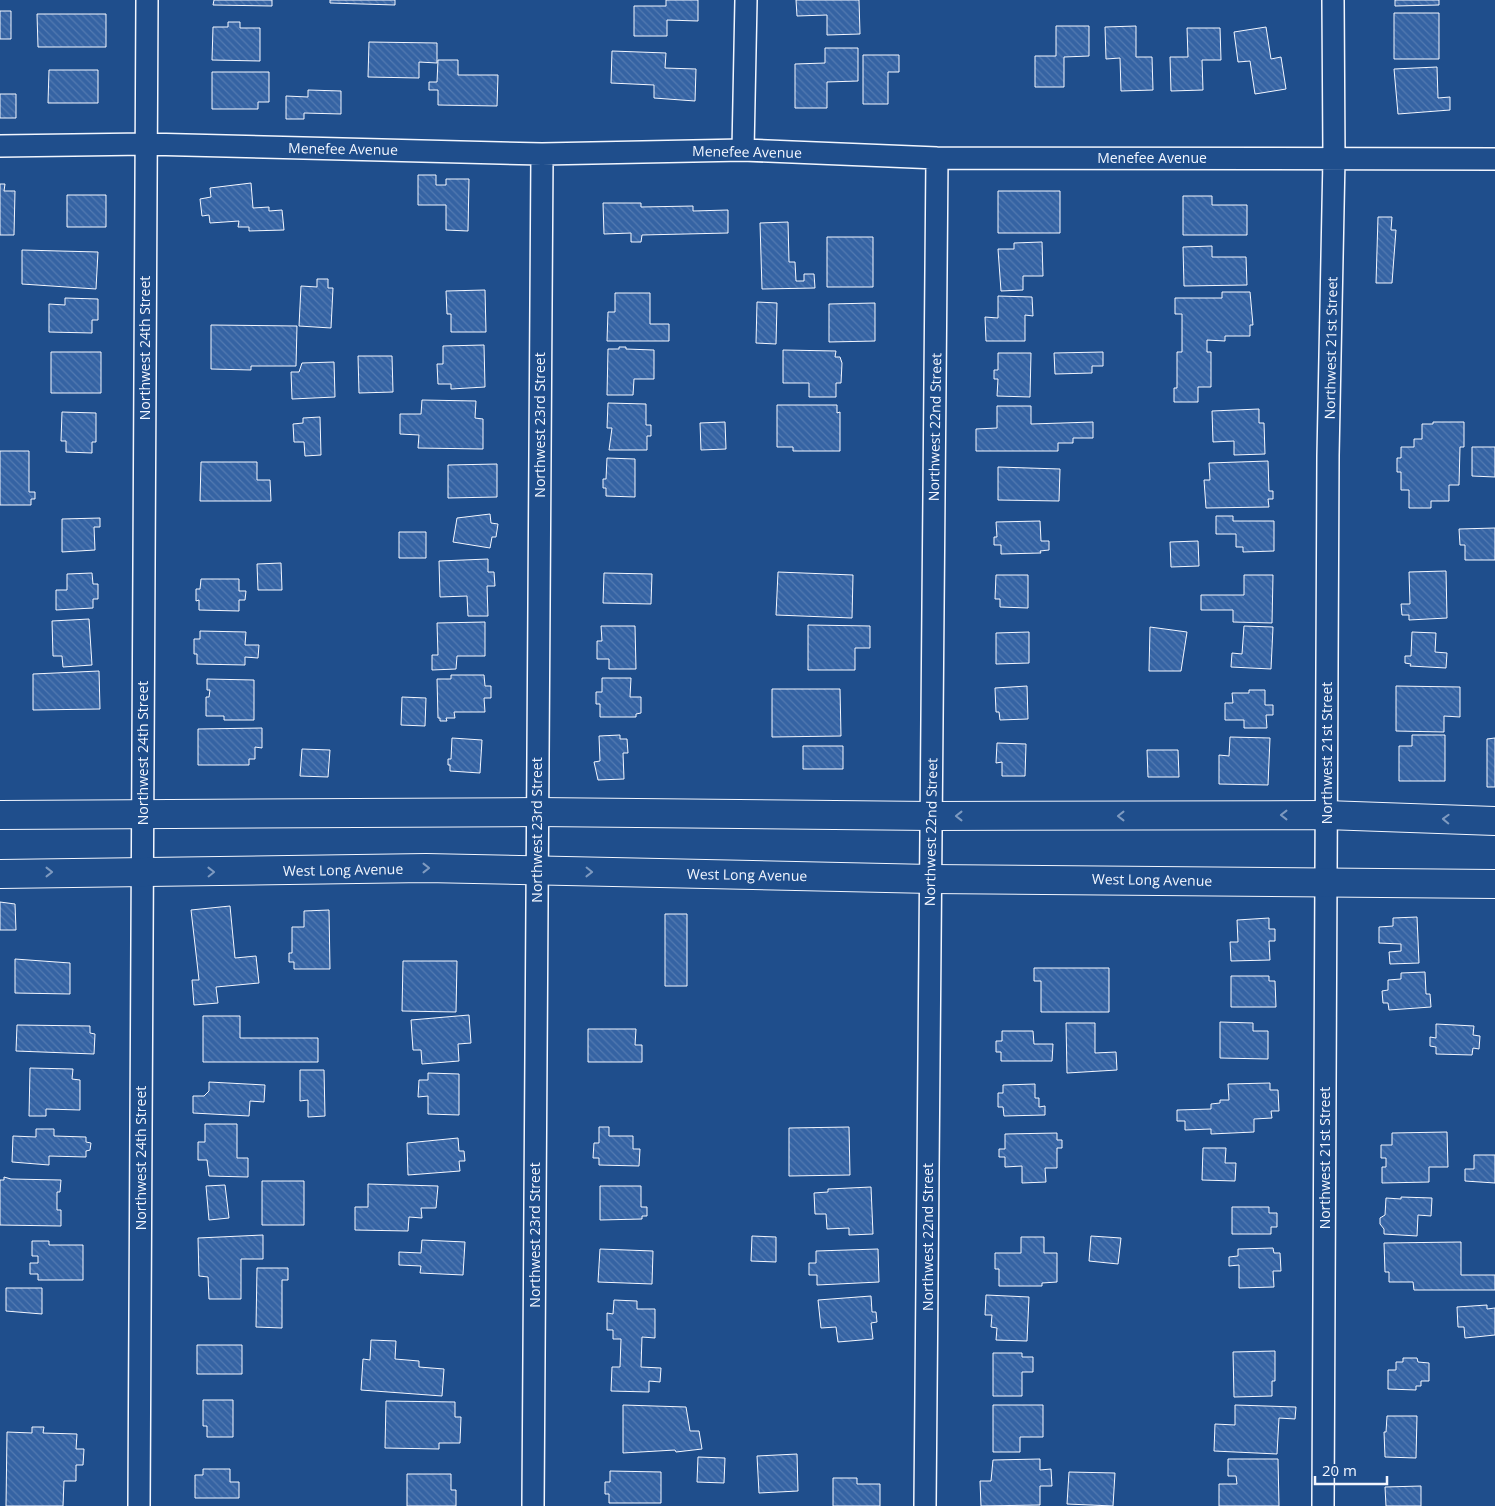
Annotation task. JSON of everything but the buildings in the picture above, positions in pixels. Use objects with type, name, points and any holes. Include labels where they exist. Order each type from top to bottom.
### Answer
[{"type":"main road","points":[[0,815],[538,812],[931,816],[1326,815],[1495,821]]},
{"type":"main road","name":"West Long Avenue","points":[[0,874],[44,872],[143,874],[426,868],[931,879],[1495,884]]},
{"type":"street","name":"Northwest 24th Street","points":[[139,1506],[147,0]]},
{"type":"street","points":[[743,150],[746,0]]},
{"type":"street","name":"Northwest 21st Street","points":[[1322,1506],[1328,466],[1334,158],[1333,0]]},
{"type":"street","name":"Menefee Avenue","points":[[0,146],[146,144],[542,154],[743,150],[937,158],[1495,159]]},
{"type":"street","name":"Northwest 23rd Street","points":[[533,1506],[542,154]]},
{"type":"street","name":"Northwest 22nd Street","points":[[925,1506],[937,158]]}]
